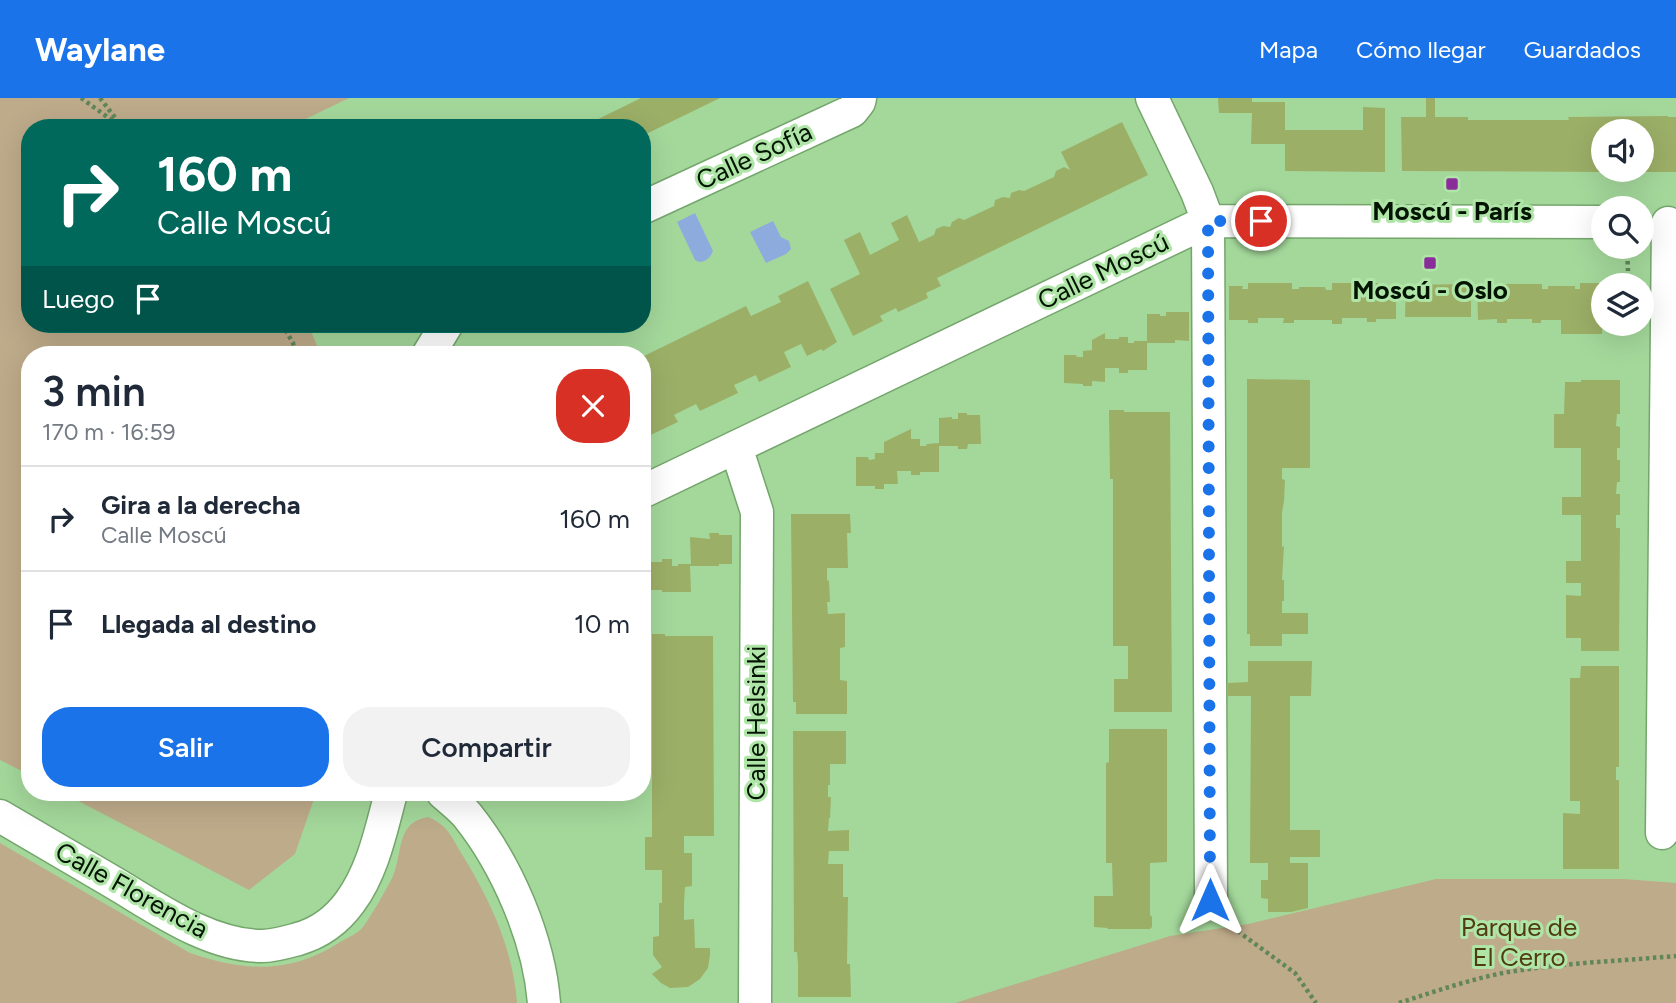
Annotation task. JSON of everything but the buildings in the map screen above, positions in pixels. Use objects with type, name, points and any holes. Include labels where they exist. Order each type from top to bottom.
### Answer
[{"type":"street","name":"Calle Sofía","points":[[651,204],[852,111],[860,98]]},
{"type":"street","points":[[1152,98],[1208,221],[1210,900]]},
{"type":"street","name":"Calle Moscú","points":[[651,488],[1208,221],[1591,222]]},
{"type":"street","points":[[1662,223],[1662,833]]},
{"type":"street","name":"Calle Helsinki","points":[[736,446],[757,512],[755,1003]]},
{"type":"street","name":"Calle Florencia","points":[[0,816],[166,914],[210,935],[236,943],[262,946],[312,935],[333,921],[349,903],[363,881],[377,845],[389,801]]},
{"type":"street","points":[[452,801],[466,814],[489,847],[512,890],[530,934],[543,983],[544,1003]]},
{"type":"path","points":[[81,98],[110,119]]},
{"type":"path","points":[[100,98],[115,119]]},
{"type":"path","points":[[1628,259],[1628,271]]},
{"type":"path","points":[[1232,927],[1295,973],[1316,1003]]},
{"type":"path","points":[[1399,1003],[1502,973],[1676,956]]},
{"type":"green space","points":[[0,98],[349,98],[306,119],[21,119],[21,333],[312,333],[317,346],[21,346],[21,770],[0,760]]},
{"type":"green space","points":[[78,801],[313,801],[295,854],[249,890]]},
{"type":"green space","points":[[428,817],[449,833],[491,908],[506,945],[517,1003],[0,1003],[0,843],[190,953],[229,964],[266,967],[285,965],[321,953],[360,930],[393,876],[402,839],[410,825]]},
{"type":"green space","name":"Parque de El Cerro","points":[[1436,879],[1624,879],[1676,883],[1676,1003],[955,1003],[1170,936],[1248,924]]},
{"type":"water","points":[[695,213],[713,251],[708,259],[700,262],[695,260],[677,222]]},
{"type":"water","points":[[773,221],[781,237],[789,241],[791,249],[766,263],[750,232]]},
{"type":"place","name":"Moscú - París","points":[[1452,184]]},
{"type":"place","name":"Moscú - Oslo","points":[[1430,263]]},
{"type":"route","points":[[1210,900],[1208,221],[1261,221]]}]
